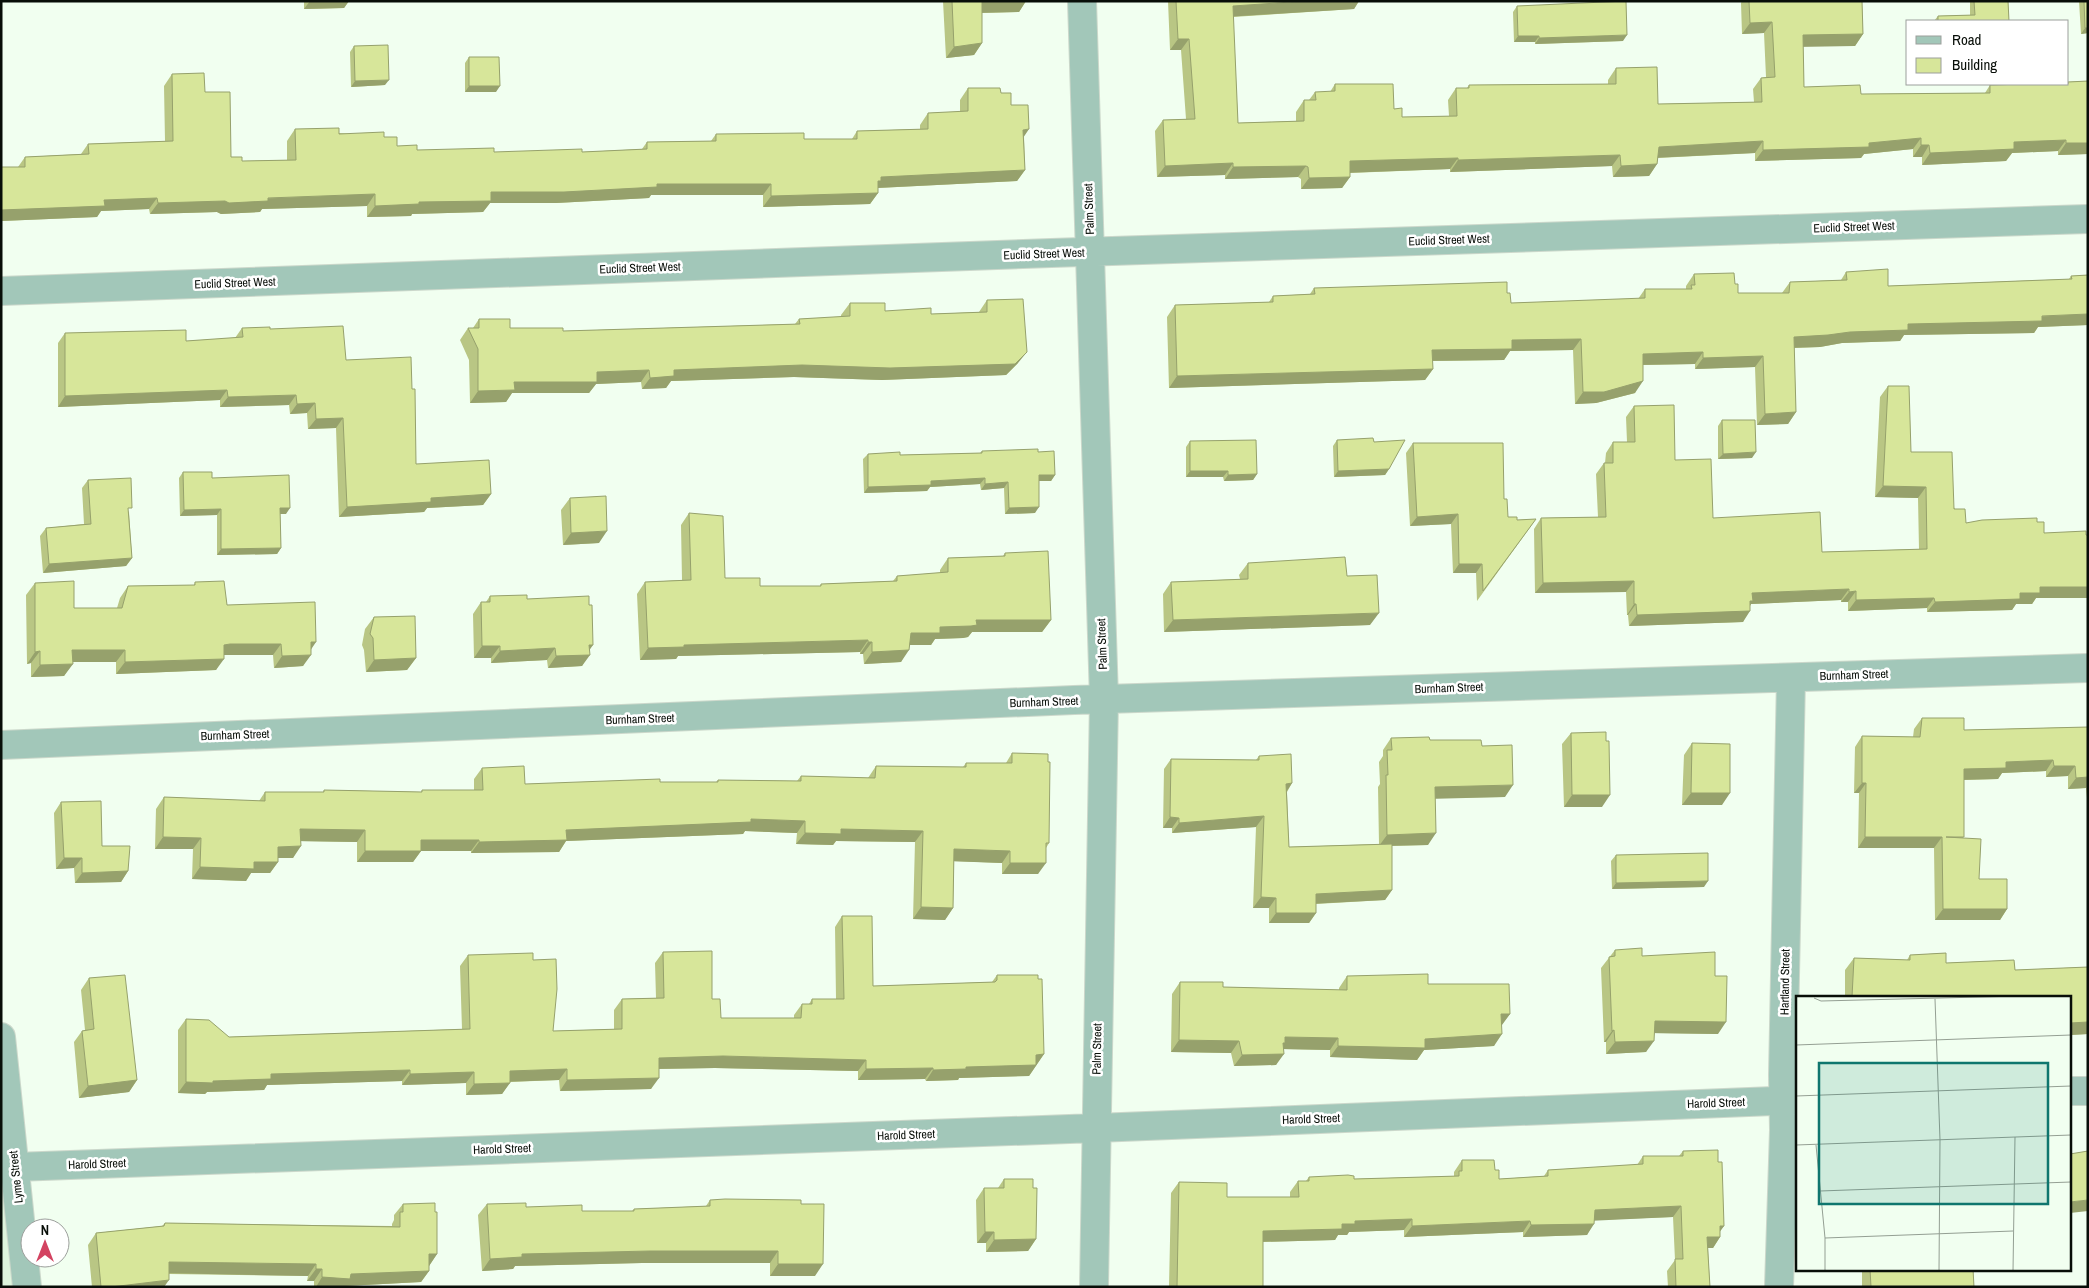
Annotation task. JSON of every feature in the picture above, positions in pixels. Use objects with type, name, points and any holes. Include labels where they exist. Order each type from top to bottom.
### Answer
[{"type":"street","name":"Palm Street","points":[[1082,1],[1104,699],[1094,1287]]},
{"type":"street","name":"Euclid Street West","points":[[1,291],[2088,219]]},
{"type":"street","name":"Burnham Street","points":[[1,745],[1104,699],[2088,668]]},
{"type":"street","name":"Hartland Street","points":[[1780,1287],[1791,1100],[1791,678]]},
{"type":"street","name":"Lyme Street","points":[[1,1037],[27,1287]]},
{"type":"street","points":[[2072,1091],[2088,1091]]},
{"type":"street","name":"Harold Street","points":[[15,1166],[1096,1128],[1791,1100]]},
{"type":"shaded area","points":[[1,1037],[20,1220],[20,1268],[25,1268],[27,1287],[1,1287]]},
{"type":"building","points":[[952,1],[994,1],[982,2],[982,43],[954,47]]},
{"type":"building","points":[[1176,1],[1306,1],[1233,6],[1238,123],[1304,121],[1304,100],[1316,100],[1315,92],[1335,91],[1335,84],[1393,84],[1394,109],[1402,108],[1402,117],[1457,116],[1456,88],[1469,88],[1469,85],[1616,84],[1616,68],[1657,67],[1658,104],[1762,102],[1761,78],[1775,77],[1772,22],[1750,23],[1749,1],[1862,1],[1863,34],[1803,35],[1804,87],[1860,85],[1861,94],[1990,93],[1990,85],[2069,85],[2069,82],[2088,81],[2088,143],[2066,143],[2066,140],[2014,142],[2014,149],[1930,153],[1929,145],[1921,145],[1921,138],[1869,143],[1869,147],[1763,150],[1763,141],[1659,147],[1657,164],[1621,166],[1620,155],[1350,161],[1350,177],[1309,178],[1308,167],[1306,166],[1233,167],[1233,163],[1165,166],[1163,120],[1195,119],[1189,39],[1178,39]]},
{"type":"building","points":[[1626,1],[1627,35],[1539,38],[1539,36],[1518,36],[1517,6]]},
{"type":"building","points":[[1974,1],[2008,1],[2009,20],[1938,20],[1938,16],[1975,15]]},
{"type":"building","points":[[2084,1],[2088,1],[2088,28],[2085,28]]},
{"type":"building","points":[[388,45],[389,80],[355,81],[354,46]]},
{"type":"building","points":[[469,57],[499,57],[500,86],[469,86]]},
{"type":"building","points":[[204,73],[205,92],[230,92],[231,157],[242,157],[242,161],[296,160],[295,129],[339,128],[339,134],[384,132],[384,137],[397,137],[397,146],[417,145],[417,150],[494,148],[494,152],[582,149],[582,152],[647,149],[647,142],[716,141],[716,134],[804,133],[804,139],[857,139],[857,131],[928,129],[928,113],[968,111],[968,88],[1000,88],[1001,93],[1011,93],[1011,105],[1028,105],[1029,129],[1023,130],[1025,170],[881,177],[881,181],[878,181],[878,193],[771,196],[771,184],[657,184],[657,187],[564,192],[491,192],[491,201],[419,202],[419,204],[375,206],[375,194],[268,198],[268,201],[229,203],[225,201],[158,203],[157,198],[104,200],[105,206],[1,210],[1,167],[25,167],[25,157],[89,154],[88,144],[173,141],[172,74]]},
{"type":"building","points":[[1888,269],[1888,286],[2072,279],[2071,276],[2088,275],[2088,314],[2042,316],[2042,321],[1908,324],[1908,330],[1850,332],[1794,337],[1796,412],[1765,414],[1763,356],[1703,358],[1703,352],[1643,354],[1643,381],[1604,392],[1583,392],[1581,339],[1512,340],[1512,349],[1432,350],[1433,369],[1177,376],[1175,305],[1273,302],[1273,296],[1315,294],[1314,288],[1507,282],[1507,293],[1510,293],[1511,303],[1645,298],[1645,289],[1692,289],[1691,285],[1695,285],[1694,274],[1734,273],[1735,284],[1738,284],[1738,293],[1789,293],[1790,282],[1847,280],[1846,272]]},
{"type":"building","points":[[1023,299],[1027,352],[1015,364],[890,368],[802,365],[674,370],[674,376],[650,378],[649,370],[597,372],[597,382],[514,382],[515,390],[478,391],[478,349],[468,328],[479,328],[479,319],[510,319],[510,328],[563,328],[563,331],[800,324],[799,319],[850,316],[850,303],[885,303],[885,311],[931,308],[931,314],[987,312],[987,300]]},
{"type":"building","points":[[343,326],[346,360],[411,357],[412,389],[415,389],[416,464],[489,460],[491,494],[431,498],[431,502],[347,507],[343,418],[316,419],[315,403],[297,404],[296,395],[228,397],[227,390],[65,396],[65,333],[186,330],[186,341],[243,337],[242,328],[270,327],[270,329]]},
{"type":"building","points":[[1888,386],[1909,386],[1911,452],[1952,452],[1954,509],[1965,509],[1966,523],[1982,520],[2037,518],[2037,522],[2044,522],[2044,533],[2086,531],[2086,535],[2088,535],[2088,587],[2040,587],[2040,593],[2020,593],[2020,599],[1935,602],[1934,598],[1856,600],[1856,591],[1849,592],[1849,589],[1752,593],[1753,601],[1750,601],[1750,611],[1637,615],[1636,604],[1634,604],[1634,581],[1543,583],[1541,518],[1606,517],[1604,463],[1613,463],[1613,442],[1635,442],[1634,406],[1674,405],[1675,460],[1711,459],[1713,518],[1820,512],[1822,552],[1927,549],[1926,487],[1883,486]]},
{"type":"building","points":[[1722,420],[1755,420],[1756,452],[1723,454]]},
{"type":"building","points":[[1373,438],[1374,442],[1405,440],[1389,469],[1338,471],[1337,440]]},
{"type":"building","points":[[1256,440],[1257,474],[1228,475],[1228,471],[1190,471],[1190,441]]},
{"type":"building","points":[[1413,443],[1503,443],[1504,499],[1507,499],[1508,517],[1517,517],[1517,520],[1536,519],[1483,591],[1482,564],[1459,564],[1458,514],[1417,517]]},
{"type":"building","points":[[1038,449],[1038,452],[1054,451],[1055,475],[1039,475],[1039,507],[1009,508],[1008,482],[985,484],[985,478],[931,481],[931,485],[868,487],[868,454],[900,452],[900,455],[982,453],[982,451]]},
{"type":"building","points":[[183,472],[212,472],[212,478],[289,475],[290,508],[280,508],[281,548],[221,549],[221,509],[184,510]]},
{"type":"building","points":[[131,478],[132,508],[128,508],[132,558],[49,564],[46,528],[91,524],[88,480]]},
{"type":"building","points":[[606,496],[607,531],[571,533],[570,498]]},
{"type":"building","points":[[689,513],[723,516],[725,578],[760,578],[760,586],[821,586],[821,584],[897,581],[897,576],[948,572],[948,558],[1005,556],[1005,553],[1048,551],[1051,620],[976,620],[977,625],[940,627],[940,633],[911,633],[909,650],[872,652],[872,642],[868,642],[868,640],[684,645],[684,647],[648,648],[645,582],[691,580]]},
{"type":"building","points":[[1345,557],[1347,576],[1377,575],[1379,613],[1173,620],[1171,582],[1248,579],[1248,563]]},
{"type":"building","points":[[74,581],[74,608],[122,608],[128,586],[195,585],[195,582],[224,581],[227,605],[315,602],[316,642],[311,642],[311,655],[282,656],[281,644],[230,644],[224,645],[224,659],[125,662],[125,650],[72,650],[73,664],[40,665],[40,651],[35,652],[35,583]]},
{"type":"building","points":[[527,595],[527,599],[589,596],[589,605],[592,605],[593,645],[589,645],[590,655],[556,656],[555,648],[500,651],[500,646],[482,646],[481,602],[490,602],[490,596]]},
{"type":"building","points":[[415,616],[416,658],[374,660],[373,638],[370,634],[374,617]]},
{"type":"building","points":[[1922,718],[1964,718],[1964,730],[2088,727],[2088,777],[2076,778],[2075,766],[2054,766],[2053,760],[2006,762],[2006,768],[1964,769],[1964,837],[1946,837],[1981,839],[1979,879],[2007,879],[2007,909],[1943,909],[1942,837],[1865,837],[1866,783],[1862,783],[1862,736],[1920,737]]},
{"type":"building","points":[[1606,732],[1606,741],[1609,741],[1610,795],[1572,795],[1571,733]]},
{"type":"building","points":[[1429,737],[1430,740],[1481,740],[1482,746],[1512,745],[1513,785],[1435,787],[1436,833],[1387,835],[1387,750],[1392,750],[1391,738]]},
{"type":"building","points":[[1692,743],[1730,744],[1730,793],[1691,793]]},
{"type":"building","points":[[1012,753],[1048,754],[1048,762],[1050,762],[1049,843],[1046,843],[1046,863],[1010,863],[1010,851],[954,849],[953,908],[921,907],[923,831],[841,829],[841,834],[805,833],[805,821],[751,819],[751,822],[566,830],[567,840],[479,842],[479,840],[421,840],[421,851],[365,851],[365,830],[300,829],[301,846],[278,847],[278,862],[254,862],[254,869],[200,867],[201,838],[163,837],[164,797],[265,801],[265,792],[483,790],[482,768],[524,766],[525,784],[660,779],[660,782],[718,782],[718,780],[801,781],[801,776],[875,778],[876,766],[966,767],[966,763],[1012,763]]},
{"type":"building","points":[[1291,754],[1292,783],[1286,784],[1289,847],[1392,844],[1392,890],[1316,894],[1316,913],[1276,913],[1276,898],[1261,897],[1264,816],[1179,823],[1179,818],[1170,817],[1171,759],[1259,760],[1259,756]]},
{"type":"building","points":[[101,801],[102,846],[130,846],[128,871],[82,873],[82,858],[64,858],[61,802]]},
{"type":"building","points":[[1708,853],[1708,881],[1616,883],[1616,855]]},
{"type":"building","points":[[842,916],[872,916],[873,986],[995,982],[997,975],[1038,975],[1038,979],[1042,979],[1044,1054],[1036,1055],[1036,1065],[966,1067],[966,1069],[866,1069],[866,1060],[723,1056],[659,1058],[659,1078],[567,1080],[567,1069],[510,1071],[510,1083],[474,1084],[474,1072],[410,1074],[410,1070],[271,1074],[271,1079],[213,1081],[213,1083],[186,1082],[186,1019],[209,1020],[229,1037],[470,1029],[468,955],[533,953],[533,960],[556,959],[557,989],[553,1031],[622,1029],[622,999],[664,998],[663,952],[712,951],[712,999],[720,999],[721,1018],[801,1018],[802,1004],[812,1004],[812,999],[844,999]]},
{"type":"building","points":[[1642,948],[1642,956],[1715,952],[1715,976],[1727,976],[1726,1022],[1655,1021],[1654,1041],[1615,1042],[1614,1030],[1612,1031],[1609,957],[1615,956],[1615,950]]},
{"type":"building","points":[[1946,953],[1946,963],[2014,960],[2015,970],[2088,967],[2088,1022],[2072,1023],[2072,996],[1852,996],[1854,958],[1910,960],[1910,955]]},
{"type":"building","points":[[1428,974],[1428,984],[1509,984],[1510,1014],[1501,1014],[1502,1034],[1425,1039],[1425,1048],[1338,1046],[1338,1038],[1285,1037],[1285,1043],[1283,1043],[1284,1054],[1242,1055],[1239,1041],[1179,1040],[1180,982],[1223,982],[1223,987],[1347,990],[1347,976]]},
{"type":"building","points":[[125,975],[137,1080],[88,1086],[82,1031],[94,1029],[89,978]]},
{"type":"building","points":[[1718,1150],[1718,1162],[1722,1162],[1724,1226],[1720,1226],[1720,1237],[1707,1237],[1710,1287],[1676,1287],[1675,1259],[1683,1259],[1681,1206],[1595,1210],[1594,1224],[1531,1225],[1530,1221],[1412,1226],[1412,1219],[1355,1221],[1355,1224],[1342,1224],[1342,1229],[1263,1231],[1263,1287],[1177,1287],[1179,1182],[1227,1183],[1227,1197],[1299,1197],[1298,1181],[1309,1181],[1309,1177],[1348,1175],[1354,1176],[1354,1179],[1459,1176],[1459,1171],[1462,1171],[1462,1160],[1494,1160],[1495,1170],[1499,1170],[1499,1179],[1548,1176],[1548,1170],[1643,1164],[1643,1156],[1683,1156],[1683,1151]]},
{"type":"building","points":[[2088,1151],[2088,1200],[2072,1202],[2072,1154]]},
{"type":"building","points":[[1004,1179],[1033,1179],[1033,1188],[1037,1188],[1036,1239],[994,1240],[994,1232],[985,1232],[984,1188],[1004,1188]]},
{"type":"building","points":[[710,1200],[801,1200],[801,1204],[824,1204],[823,1264],[778,1264],[778,1251],[522,1254],[522,1257],[490,1259],[487,1204],[526,1203],[526,1207],[582,1205],[582,1211],[634,1211],[634,1209],[710,1206]]},
{"type":"building","points":[[435,1203],[435,1212],[437,1212],[437,1254],[429,1254],[429,1271],[351,1274],[350,1279],[322,1277],[322,1269],[316,1269],[316,1264],[169,1262],[169,1280],[101,1287],[96,1233],[164,1226],[165,1223],[400,1227],[400,1212],[403,1212],[403,1204]]},
{"type":"building","points":[[1870,1270],[1973,1270],[1974,1287],[1871,1287]]}]
